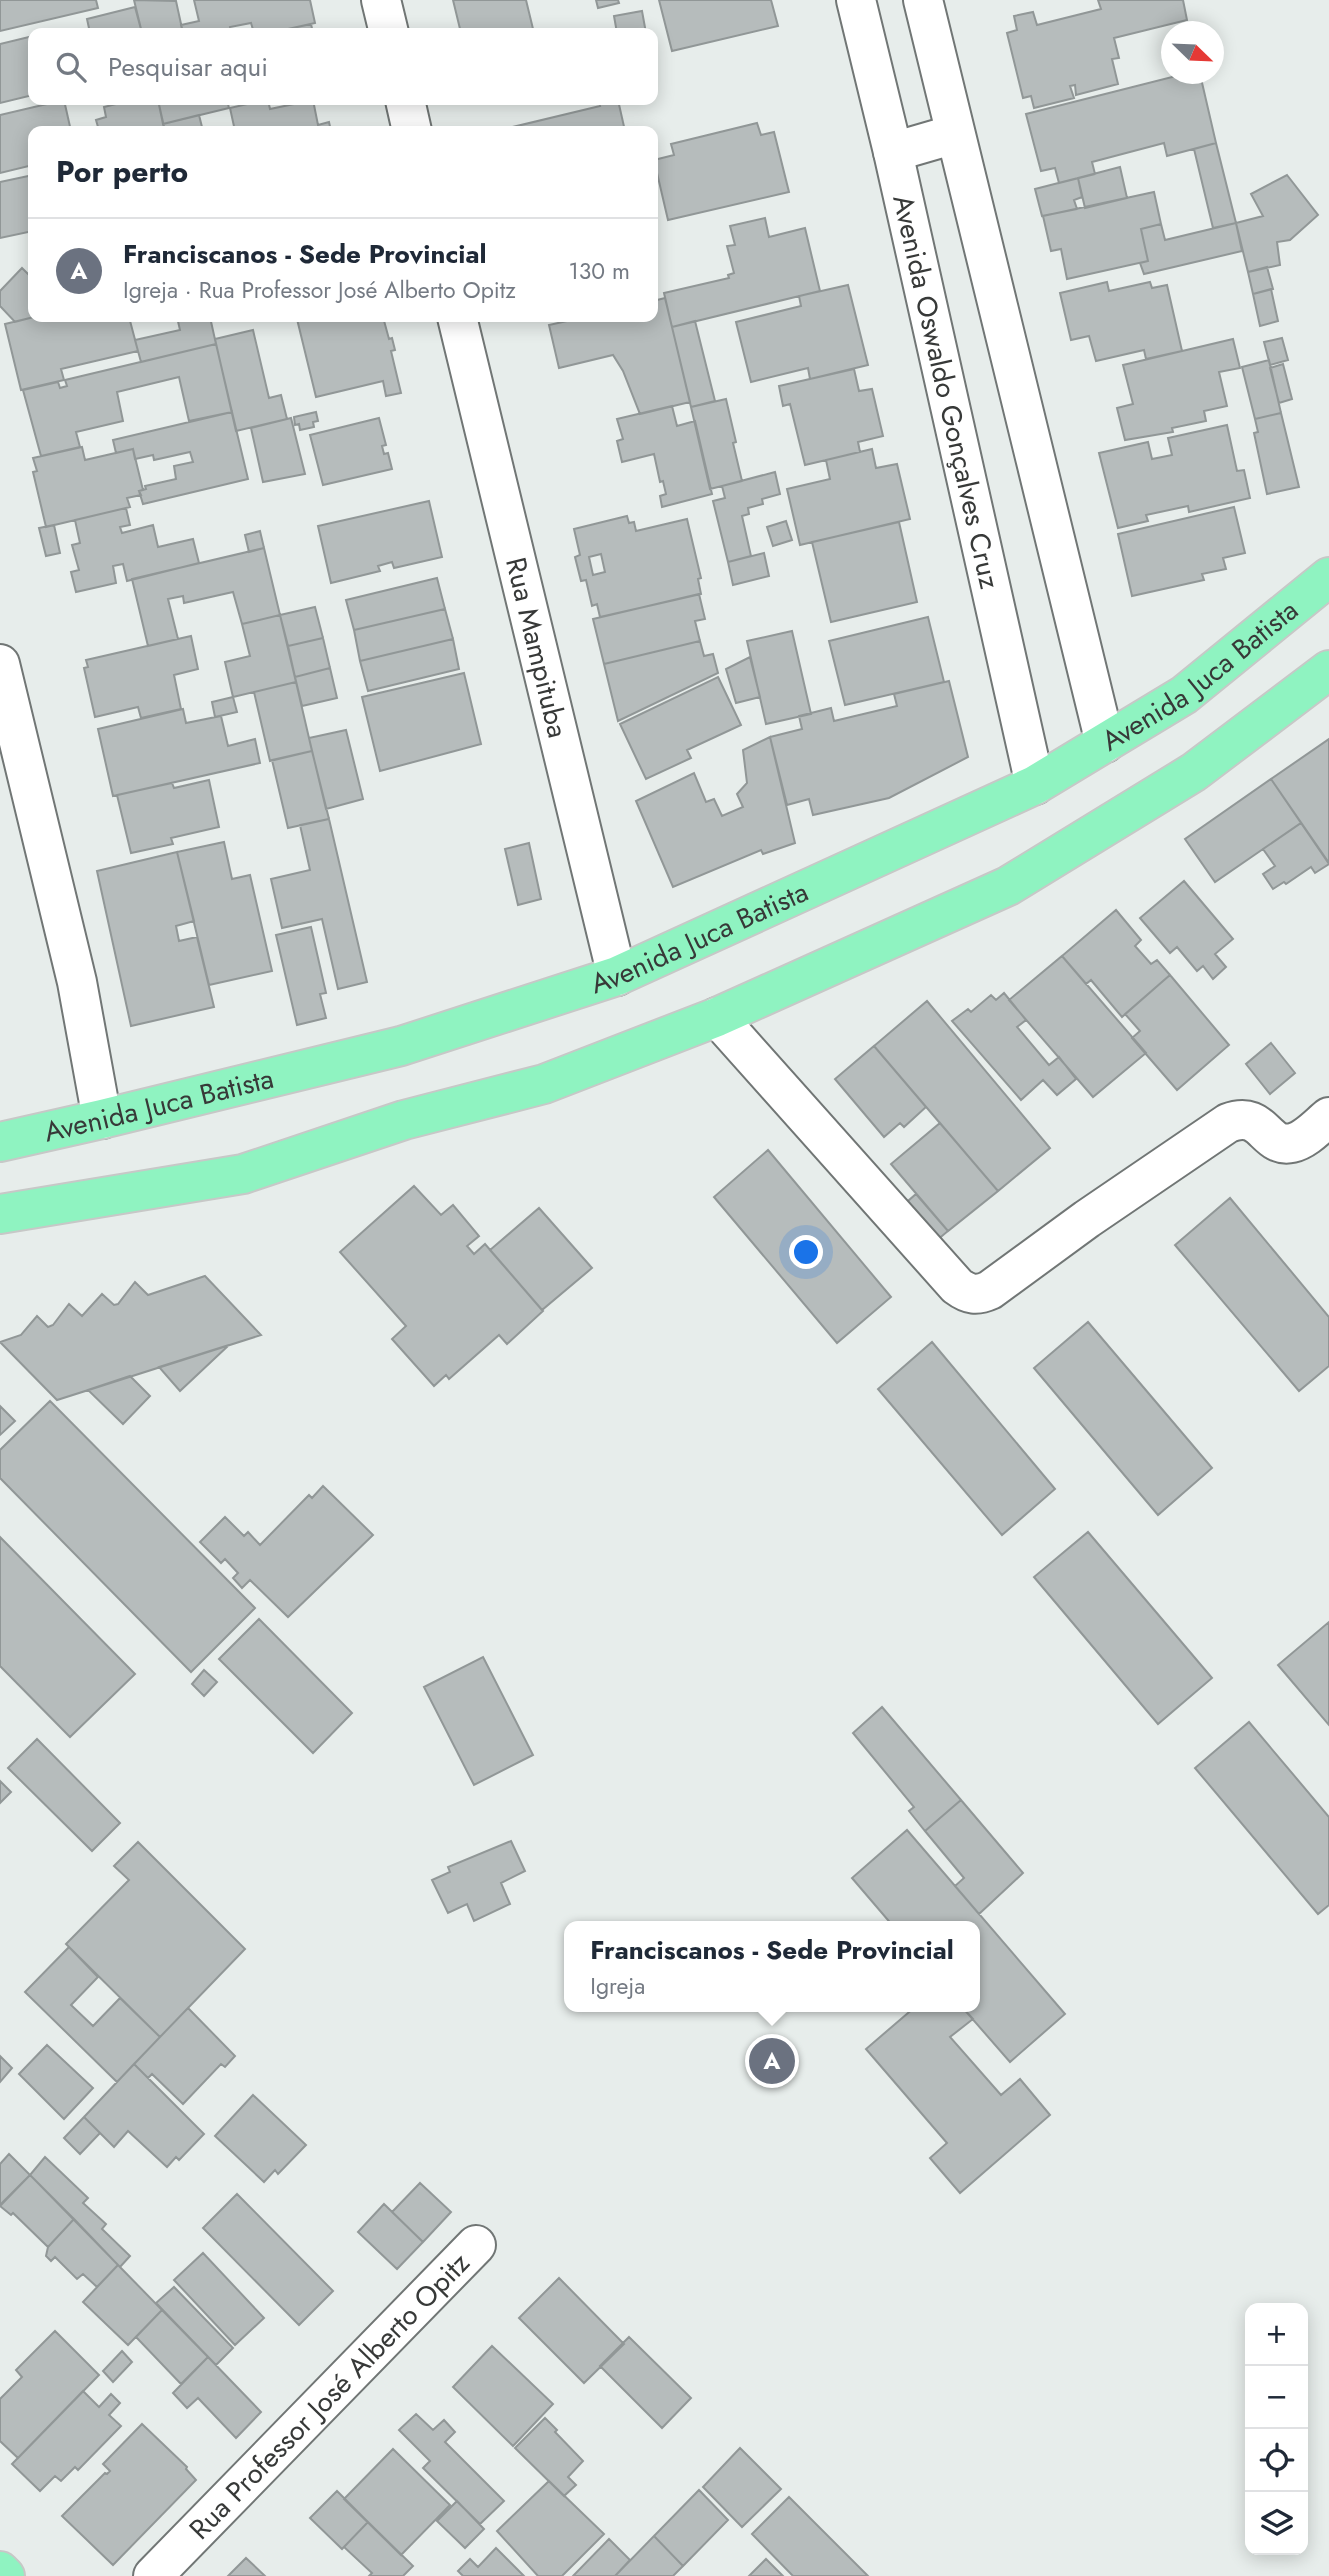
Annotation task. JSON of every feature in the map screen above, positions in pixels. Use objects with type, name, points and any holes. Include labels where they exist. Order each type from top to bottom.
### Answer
[{"type":"main road","name":"Avenida Juca Batista","points":[[0,1142],[401,1046],[617,976],[1035,785],[1184,695],[1329,577]]},
{"type":"main road","points":[[0,1214],[243,1174],[404,1120],[544,1084],[717,1017],[1008,886],[1194,772],[1329,670]]},
{"type":"main road","points":[[0,2571],[5,2576]]},
{"type":"street","points":[[380,0],[387,28]]},
{"type":"street","name":"Avenida Oswaldo Gonçalves Cruz","points":[[856,0],[1035,785]]},
{"type":"street","points":[[923,0],[1105,743]]},
{"type":"street","points":[[406,105],[411,126]]},
{"type":"street","points":[[892,152],[955,134]]},
{"type":"street","name":"Rua Mampituba","points":[[458,322],[617,976]]},
{"type":"street","points":[[0,664],[77,982],[102,1119]]},
{"type":"street","points":[[717,1017],[957,1286],[967,1293],[979,1295],[990,1290],[1087,1219],[1228,1123],[1239,1119],[1251,1120],[1279,1142],[1292,1143],[1303,1138],[1329,1117]]},
{"type":"street","name":"Rua Professor José Alberto Opitz","points":[[153,2576],[476,2245]]},
{"type":"building","points":[[0,0],[96,0],[98,8],[0,31]]},
{"type":"building","points":[[134,0],[176,1],[182,28],[141,28]]},
{"type":"building","points":[[194,0],[310,0],[315,23],[292,28],[252,28],[251,23],[230,28],[182,28],[181,25],[199,21]]},
{"type":"building","points":[[453,0],[526,0],[533,28],[460,28]]},
{"type":"building","points":[[596,0],[618,0],[619,3],[598,8]]},
{"type":"building","points":[[659,0],[771,0],[778,26],[672,51]]},
{"type":"building","points":[[1098,0],[1183,0],[1187,20],[1161,21],[1161,26],[1114,38],[1119,58],[1112,59],[1118,84],[1076,95],[1075,85],[1070,86],[1074,98],[1034,108],[1031,96],[1023,98],[1007,33],[1017,30],[1014,16],[1033,12],[1037,25],[1101,9]]},
{"type":"building","points":[[135,7],[141,28],[89,28],[87,19]]},
{"type":"building","points":[[642,11],[645,28],[616,28],[614,16]]},
{"type":"building","points":[[311,24],[312,28],[293,28]]},
{"type":"building","points":[[28,37],[28,96],[0,103],[0,44]]},
{"type":"building","points":[[1161,80],[1161,84],[1202,84],[1216,143],[1167,156],[1164,143],[1092,162],[1095,174],[1059,183],[1055,168],[1041,171],[1026,114]]},
{"type":"building","points":[[43,105],[65,105],[70,126],[28,126],[28,166],[0,173],[0,115]]},
{"type":"building","points":[[159,105],[164,126],[98,126],[96,120],[106,117],[104,107]]},
{"type":"building","points":[[159,105],[228,105],[229,108],[163,124]]},
{"type":"building","points":[[243,105],[269,105],[270,109],[289,105],[314,105],[318,125],[329,122],[330,126],[234,126],[230,108]]},
{"type":"building","points":[[619,105],[624,126],[517,126],[600,106]]},
{"type":"building","points":[[199,115],[202,126],[164,126]]},
{"type":"building","points":[[757,123],[761,135],[774,132],[789,192],[668,220],[658,177],[658,159],[674,155],[671,144]]},
{"type":"building","points":[[1216,143],[1236,223],[1213,228],[1194,149]]},
{"type":"building","points":[[1120,167],[1127,198],[1085,208],[1078,178]]},
{"type":"building","points":[[1287,175],[1318,215],[1290,240],[1277,242],[1280,265],[1248,272],[1236,223],[1263,216],[1251,194]]},
{"type":"building","points":[[28,176],[28,232],[0,238],[0,182]]},
{"type":"building","points":[[1078,178],[1082,197],[1074,200],[1077,209],[1042,216],[1035,189]]},
{"type":"building","points":[[1154,192],[1161,224],[1141,229],[1148,261],[1067,279],[1061,249],[1051,251],[1043,216]]},
{"type":"building","points":[[765,218],[769,237],[805,228],[820,291],[672,327],[664,293],[729,278],[728,275],[734,273],[727,246],[735,245],[730,226]]},
{"type":"building","points":[[1236,223],[1242,251],[1144,274],[1140,263],[1148,261],[1141,229],[1161,224],[1165,240]]},
{"type":"building","points":[[1267,267],[1273,289],[1253,294],[1248,272]]},
{"type":"building","points":[[22,268],[28,274],[28,319],[15,322],[0,306],[0,291]]},
{"type":"building","points":[[1107,282],[1109,291],[1150,282],[1152,288],[1167,285],[1182,351],[1146,359],[1144,350],[1096,361],[1089,336],[1071,340],[1060,293]]},
{"type":"building","points":[[848,285],[868,365],[810,379],[808,368],[751,382],[736,322],[801,306],[799,296]]},
{"type":"building","points":[[1271,289],[1278,321],[1260,326],[1253,294]]},
{"type":"building","points":[[665,298],[690,402],[640,414],[623,371],[613,355],[559,368],[549,325],[562,322],[658,322],[658,300]]},
{"type":"building","points":[[28,318],[28,322],[130,322],[138,351],[61,369],[64,380],[21,390],[5,324]]},
{"type":"building","points":[[695,321],[715,401],[691,407],[672,327]]},
{"type":"building","points":[[178,322],[211,322],[216,344],[141,362],[135,340],[180,330]]},
{"type":"building","points":[[298,322],[384,322],[395,350],[391,351],[401,393],[386,396],[383,381],[316,397]]},
{"type":"building","points":[[253,330],[269,398],[281,395],[287,419],[236,431],[215,339]]},
{"type":"building","points":[[1282,338],[1288,360],[1270,365],[1264,342]]},
{"type":"building","points":[[1233,339],[1240,368],[1219,372],[1227,406],[1204,411],[1206,421],[1172,428],[1173,432],[1125,440],[1117,408],[1133,404],[1123,365]]},
{"type":"building","points":[[216,344],[232,412],[189,421],[179,377],[117,392],[123,421],[76,432],[80,447],[41,456],[23,390],[58,382],[60,388],[67,386],[65,380]]},
{"type":"building","points":[[1269,360],[1281,413],[1255,419],[1242,367]]},
{"type":"building","points":[[1283,364],[1292,399],[1279,403],[1270,368]]},
{"type":"building","points":[[854,369],[859,391],[872,389],[883,436],[858,442],[860,452],[805,465],[790,404],[783,406],[779,386]]},
{"type":"building","points":[[726,399],[742,481],[710,489],[691,407]]},
{"type":"building","points":[[672,406],[677,426],[695,421],[712,494],[662,507],[660,496],[666,494],[663,481],[660,482],[654,454],[622,462],[617,441],[623,439],[617,419]]},
{"type":"building","points":[[232,412],[248,479],[143,504],[139,491],[146,489],[145,486],[176,479],[174,466],[193,462],[190,452],[154,460],[153,455],[135,459],[133,449],[116,453],[113,440]]},
{"type":"building","points":[[316,412],[318,421],[313,422],[314,427],[300,430],[299,424],[295,425],[294,417]]},
{"type":"building","points":[[1281,413],[1299,487],[1267,494],[1254,433],[1258,432],[1255,419]]},
{"type":"building","points":[[291,418],[305,474],[263,482],[251,428]]},
{"type":"building","points":[[379,418],[386,445],[382,446],[384,454],[388,453],[392,469],[323,485],[310,435]]},
{"type":"building","points":[[1227,425],[1237,471],[1244,470],[1250,498],[1189,512],[1188,506],[1146,515],[1148,521],[1118,528],[1099,453],[1148,442],[1152,459],[1172,455],[1168,438]]},
{"type":"building","points":[[82,447],[85,460],[133,449],[143,490],[139,491],[141,495],[127,498],[130,507],[46,527],[33,472],[37,471],[33,458]]},
{"type":"building","points":[[872,449],[876,468],[897,464],[910,519],[800,545],[787,489],[830,479],[826,460]]},
{"type":"building","points":[[775,472],[780,494],[762,499],[763,504],[748,508],[749,514],[742,516],[751,556],[728,562],[713,501],[725,498],[722,486]]},
{"type":"building","points":[[429,501],[442,557],[394,568],[392,562],[378,566],[380,571],[331,583],[318,526]]},
{"type":"building","points":[[1234,507],[1245,553],[1223,558],[1226,569],[1202,574],[1204,580],[1132,596],[1118,534]]},
{"type":"building","points":[[126,508],[130,525],[120,527],[122,533],[153,525],[158,547],[193,539],[199,563],[127,581],[123,564],[113,566],[116,583],[76,592],[71,572],[79,570],[72,545],[80,543],[75,520]]},
{"type":"building","points":[[627,516],[629,523],[634,522],[636,531],[687,519],[701,578],[698,579],[701,594],[600,617],[597,604],[592,606],[586,580],[581,581],[575,557],[580,555],[574,529]],"holes":[[[601,554],[605,572],[593,575],[589,557]]]},
{"type":"building","points":[[786,521],[792,540],[773,546],[767,527]]},
{"type":"building","points":[[899,522],[917,602],[831,622],[812,542]]},
{"type":"building","points":[[54,525],[60,553],[46,556],[39,528]]},
{"type":"building","points":[[260,531],[264,548],[249,552],[245,535]]},
{"type":"building","points":[[264,548],[280,615],[242,624],[233,592],[184,603],[183,596],[168,599],[178,639],[148,646],[132,579]]},
{"type":"building","points":[[764,553],[769,576],[733,585],[728,562]]},
{"type":"building","points":[[437,578],[445,609],[354,630],[346,600]]},
{"type":"building","points":[[699,594],[705,619],[695,621],[700,641],[604,664],[593,619]]},
{"type":"building","points":[[315,607],[323,638],[288,646],[280,615]]},
{"type":"building","points":[[445,609],[453,639],[360,661],[354,630]]},
{"type":"building","points":[[280,615],[296,682],[233,697],[225,662],[250,656],[242,624]]},
{"type":"building","points":[[928,617],[944,682],[845,705],[829,641]]},
{"type":"building","points":[[792,631],[811,714],[766,724],[747,641]]},
{"type":"building","points":[[191,636],[198,669],[174,675],[181,709],[141,718],[138,707],[95,717],[84,668],[88,667],[86,660]]},
{"type":"building","points":[[323,638],[330,668],[295,677],[288,646]]},
{"type":"building","points":[[453,639],[459,669],[368,691],[360,661]]},
{"type":"building","points":[[700,641],[704,656],[713,654],[718,673],[618,721],[604,664]]},
{"type":"building","points":[[750,657],[760,697],[736,703],[726,669]]},
{"type":"building","points":[[330,668],[337,698],[302,706],[295,677]]},
{"type":"building","points":[[464,673],[481,744],[380,771],[362,697]]},
{"type":"building","points":[[718,677],[741,725],[687,750],[691,758],[646,779],[620,724]]},
{"type":"building","points":[[949,681],[968,757],[889,798],[813,815],[809,799],[787,805],[770,737],[802,729],[799,716],[831,708],[834,721],[897,706],[894,694]]},
{"type":"building","points":[[296,682],[312,751],[270,761],[254,692]]},
{"type":"building","points":[[233,697],[237,712],[215,717],[212,702]]},
{"type":"building","points":[[183,709],[186,723],[221,716],[228,746],[255,739],[260,763],[113,796],[98,729]]},
{"type":"building","points":[[346,730],[363,799],[326,809],[309,738]]},
{"type":"building","points":[[770,737],[795,843],[763,854],[761,850],[673,887],[636,801],[694,773],[706,802],[714,799],[722,816],[743,807],[737,794],[747,783],[743,750]]},
{"type":"building","points":[[1329,739],[1329,863],[1271,779]]},
{"type":"building","points":[[312,751],[329,819],[288,828],[272,760]]},
{"type":"building","points":[[1271,779],[1301,823],[1215,882],[1185,839]]},
{"type":"building","points":[[209,780],[219,827],[171,838],[173,844],[131,853],[117,795],[172,783],[174,788]]},
{"type":"building","points":[[329,819],[367,982],[338,989],[322,919],[282,928],[271,879],[310,870],[300,825]]},
{"type":"building","points":[[1301,823],[1329,864],[1315,873],[1311,867],[1286,884],[1284,882],[1273,889],[1263,874],[1275,866],[1263,849]]},
{"type":"building","points":[[224,842],[232,879],[250,875],[272,971],[209,985],[177,852]]},
{"type":"building","points":[[529,843],[541,899],[518,905],[505,849]]},
{"type":"building","points":[[177,852],[194,921],[176,926],[179,941],[197,937],[214,1007],[131,1026],[97,871]]},
{"type":"building","points":[[1184,881],[1233,939],[1215,954],[1226,967],[1213,979],[1203,966],[1197,971],[1177,947],[1170,953],[1140,918]]},
{"type":"building","points":[[1116,910],[1141,940],[1135,946],[1151,964],[1157,960],[1170,975],[1122,1017],[1091,980],[1086,984],[1062,956]]},
{"type":"building","points":[[311,927],[326,993],[320,994],[326,1018],[297,1025],[276,935]]},
{"type":"building","points":[[1062,956],[1146,1053],[1093,1097],[1009,1000]]},
{"type":"building","points":[[1170,975],[1229,1045],[1177,1090],[1132,1038],[1140,1031],[1125,1014]]},
{"type":"building","points":[[1004,993],[1026,1020],[1017,1027],[1049,1065],[1059,1057],[1076,1079],[1057,1095],[1043,1080],[1021,1100],[952,1021],[968,1009],[971,1012],[991,995],[996,1000]]},
{"type":"building","points":[[927,1001],[1050,1148],[998,1191],[874,1046]]},
{"type":"building","points":[[1271,1043],[1295,1073],[1270,1094],[1246,1064]]},
{"type":"building","points":[[874,1046],[926,1107],[904,1127],[900,1123],[884,1137],[835,1079]]},
{"type":"building","points":[[940,1123],[998,1191],[948,1231],[891,1164]]},
{"type":"building","points":[[768,1150],[891,1297],[837,1343],[714,1197]]},
{"type":"building","points":[[414,1186],[441,1215],[453,1205],[479,1236],[467,1246],[474,1254],[485,1244],[543,1311],[507,1344],[499,1335],[449,1379],[446,1375],[434,1386],[392,1339],[406,1326],[340,1252]]},
{"type":"building","points":[[916,1194],[948,1231],[930,1246],[900,1208]]},
{"type":"building","points":[[1230,1198],[1329,1317],[1329,1366],[1299,1391],[1175,1245]]},
{"type":"building","points":[[539,1208],[592,1268],[542,1310],[490,1250]]},
{"type":"building","points":[[205,1276],[261,1335],[57,1400],[0,1342],[21,1335],[37,1316],[48,1327],[53,1325],[69,1304],[82,1316],[102,1294],[114,1305],[118,1304],[135,1282],[148,1295]]},
{"type":"building","points":[[1088,1322],[1212,1468],[1158,1515],[1034,1368]]},
{"type":"building","points":[[932,1342],[1055,1489],[1002,1535],[878,1389]]},
{"type":"building","points":[[229,1345],[180,1391],[159,1367]]},
{"type":"building","points":[[130,1376],[150,1396],[123,1424],[88,1390]]},
{"type":"building","points":[[50,1401],[255,1608],[191,1672],[0,1478],[0,1450]]},
{"type":"building","points":[[0,1406],[15,1421],[0,1435]]},
{"type":"building","points":[[323,1486],[373,1535],[288,1617],[250,1580],[242,1588],[233,1578],[238,1573],[225,1559],[221,1563],[200,1542],[225,1517],[244,1536],[248,1532],[260,1545],[309,1495],[312,1498]]},
{"type":"building","points":[[1088,1532],[1212,1678],[1158,1724],[1034,1577]]},
{"type":"building","points":[[0,1537],[135,1674],[70,1737],[0,1666]]},
{"type":"building","points":[[259,1619],[352,1713],[313,1753],[219,1659]]},
{"type":"building","points":[[1329,1622],[1329,1725],[1278,1665]]},
{"type":"building","points":[[483,1657],[533,1755],[474,1785],[424,1687]]},
{"type":"building","points":[[204,1670],[217,1682],[204,1696],[192,1684]]},
{"type":"building","points":[[882,1707],[961,1800],[925,1831],[909,1811],[914,1807],[853,1733]]},
{"type":"building","points":[[1249,1722],[1329,1817],[1329,1905],[1318,1914],[1195,1768]]},
{"type":"building","points":[[37,1739],[120,1823],[92,1851],[8,1768]]},
{"type":"building","points":[[0,1781],[11,1792],[0,1803]]},
{"type":"building","points":[[961,1800],[1023,1873],[979,1914],[955,1886],[964,1878],[925,1831]]},
{"type":"building","points":[[907,1830],[1065,2014],[1010,2062],[966,2012],[980,2012],[980,1921],[889,1921],[852,1878]]},
{"type":"building","points":[[511,1841],[525,1871],[501,1883],[510,1904],[474,1921],[467,1904],[448,1913],[432,1880],[450,1872],[448,1867]]},
{"type":"building","points":[[138,1842],[245,1949],[160,2037],[66,1944],[129,1880],[114,1866]]},
{"type":"building","points":[[69,1947],[98,1977],[71,2005],[93,2026],[120,1998],[160,2037],[117,2082],[25,1992]]},
{"type":"building","points":[[188,2008],[235,2056],[225,2067],[221,2064],[183,2104],[152,2074],[148,2078],[134,2064]]},
{"type":"building","points":[[909,2012],[967,2012],[973,2019],[950,2037],[1001,2095],[1020,2079],[1050,2115],[960,2193],[930,2158],[947,2143],[866,2049]]},
{"type":"building","points":[[47,2045],[93,2088],[64,2119],[19,2074]]},
{"type":"building","points":[[0,2056],[12,2068],[0,2082]]},
{"type":"building","points":[[134,2064],[204,2134],[179,2160],[176,2157],[167,2167],[128,2131],[114,2147],[84,2117]]},
{"type":"building","points":[[253,2095],[306,2145],[278,2174],[275,2170],[264,2182],[215,2136]]},
{"type":"building","points":[[84,2117],[100,2133],[80,2154],[64,2138]]},
{"type":"building","points":[[9,2154],[30,2175],[0,2205],[0,2164]]},
{"type":"building","points":[[45,2157],[88,2198],[83,2203],[106,2224],[102,2229],[130,2256],[120,2267],[30,2175]]},
{"type":"building","points":[[30,2175],[74,2219],[48,2247],[13,2213],[11,2215],[0,2206]]},
{"type":"building","points":[[420,2183],[451,2212],[423,2242],[392,2212]]},
{"type":"building","points":[[237,2194],[333,2291],[299,2325],[203,2228]]},
{"type":"building","points":[[384,2204],[423,2242],[397,2269],[358,2232]]},
{"type":"building","points":[[74,2219],[118,2265],[97,2287],[83,2274],[77,2279],[55,2257],[51,2261],[46,2256],[48,2247]]},
{"type":"building","points":[[203,2253],[264,2318],[235,2345],[174,2280]]},
{"type":"building","points":[[118,2265],[162,2310],[128,2345],[83,2302]]},
{"type":"building","points":[[559,2278],[624,2344],[584,2383],[519,2318]]},
{"type":"building","points":[[174,2287],[233,2348],[216,2365],[156,2303]]},
{"type":"building","points":[[162,2310],[208,2357],[181,2384],[136,2337]]},
{"type":"building","points":[[55,2331],[99,2375],[18,2458],[0,2441],[0,2399],[22,2377],[16,2370]]},
{"type":"building","points":[[629,2337],[691,2398],[662,2428],[600,2366]]},
{"type":"building","points":[[492,2346],[553,2404],[513,2446],[453,2387]]},
{"type":"building","points":[[122,2351],[132,2362],[113,2382],[103,2371]]},
{"type":"building","points":[[208,2357],[261,2412],[236,2438],[198,2398],[187,2408],[173,2393]]},
{"type":"building","points":[[83,2391],[99,2407],[111,2394],[120,2403],[109,2415],[121,2426],[78,2470],[75,2467],[61,2481],[55,2476],[40,2491],[12,2464]]},
{"type":"building","points":[[416,2414],[433,2430],[444,2420],[455,2432],[445,2442],[504,2501],[480,2524],[423,2468],[430,2461],[399,2430]]},
{"type":"building","points":[[545,2418],[583,2461],[568,2477],[576,2485],[564,2496],[515,2448]]},
{"type":"building","points":[[142,2424],[187,2467],[196,2480],[113,2565],[62,2516],[110,2471],[103,2464]]},
{"type":"building","points":[[740,2448],[781,2489],[742,2527],[703,2487]]},
{"type":"building","points":[[393,2449],[450,2505],[401,2555],[344,2499]]},
{"type":"building","points":[[549,2481],[604,2534],[562,2576],[538,2576],[497,2531]]},
{"type":"building","points":[[699,2490],[728,2520],[683,2566],[654,2536]]},
{"type":"building","points":[[337,2491],[368,2522],[342,2549],[310,2518]]},
{"type":"building","points":[[789,2497],[868,2576],[793,2576],[752,2534]]},
{"type":"building","points":[[457,2501],[484,2529],[465,2548],[437,2521]]},
{"type":"building","points":[[368,2522],[413,2566],[403,2576],[369,2576],[372,2573],[344,2547]]},
{"type":"building","points":[[654,2536],[683,2566],[673,2576],[615,2576]]},
{"type":"building","points":[[609,2539],[630,2560],[615,2576],[573,2576]]},
{"type":"building","points":[[496,2548],[524,2576],[463,2576],[458,2571],[470,2559],[478,2567]]},
{"type":"building","points":[[246,2558],[265,2576],[228,2576]]},
{"type":"building","points":[[766,2559],[783,2576],[749,2576]]},
{"type":"place","name":"Franciscanos - Sede Provincial","points":[[772,2061]]}]
